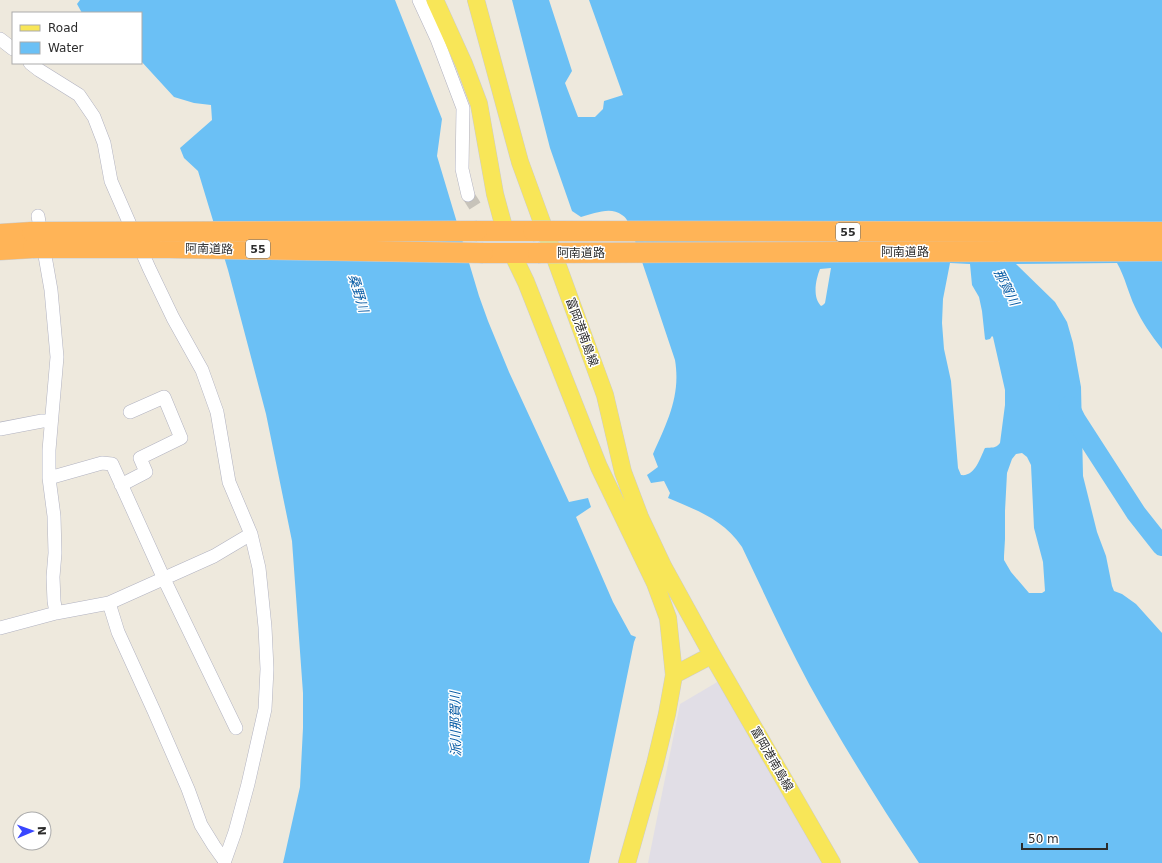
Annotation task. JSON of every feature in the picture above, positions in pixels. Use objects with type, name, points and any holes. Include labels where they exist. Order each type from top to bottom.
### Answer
[{"type":"highway","name":"阿南道路","points":[[0,234],[34,232],[478,231],[1162,232]]},
{"type":"highway","name":"阿南道路","points":[[0,250],[34,232],[169,248],[483,253],[1162,251]]},
{"type":"main road","points":[[435,0],[464,64],[478,104],[494,194],[505,231]]},
{"type":"main road","name":"富岡港南島線","points":[[476,0],[520,162],[605,396],[623,472],[640,517],[663,566],[712,655],[832,863]]},
{"type":"main road","points":[[512,253],[526,282],[599,467],[655,583],[668,618],[674,675],[667,714],[655,764],[627,863]]},
{"type":"main road","points":[[674,675],[712,655]]},
{"type":"street","points":[[419,0],[437,39],[463,108],[462,169],[468,195]]},
{"type":"street","points":[[0,39],[12,48]]},
{"type":"street","points":[[31,64],[38,70],[79,95],[94,117],[104,143],[111,181],[173,318],[202,370],[216,412],[229,482],[252,534],[259,568],[265,627],[267,669],[265,709],[245,798],[224,862]]},
{"type":"street","points":[[34,232],[51,290],[57,357],[49,450],[49,478],[54,516],[55,553],[53,577],[56,613]]},
{"type":"street","points":[[121,485],[146,472],[140,458],[182,438],[164,397],[130,412]]},
{"type":"street","points":[[0,429],[42,421],[51,421]]},
{"type":"street","points":[[49,478],[102,463],[112,464],[164,579],[236,728]]},
{"type":"street","points":[[0,628],[56,613],[109,603],[214,556],[252,534]]},
{"type":"street","points":[[109,603],[118,632],[158,718],[188,789],[201,825],[224,862]]},
{"type":"shaded area","points":[[719,681],[825,863],[648,863],[680,704]]},
{"type":"water","points":[[80,0],[395,0],[442,119],[437,156],[479,296],[488,321],[509,372],[569,502],[588,498],[591,507],[576,517],[613,602],[631,635],[636,637],[589,863],[283,863],[300,787],[303,728],[303,693],[292,541],[266,414],[228,270],[198,171],[184,158],[180,148],[212,120],[211,105],[194,103],[174,97],[142,62],[142,12],[81,12],[77,4]]},
{"type":"water","points":[[512,0],[549,0],[572,71],[565,83],[578,117],[595,117],[603,109],[604,101],[623,95],[589,0],[1162,0],[1162,349],[1138,313],[1117,263],[1016,264],[1055,302],[1067,322],[1073,343],[1081,387],[1083,476],[1097,532],[1106,556],[1112,586],[1114,591],[1122,594],[1136,604],[1162,633],[1162,863],[919,863],[862,775],[809,684],[742,547],[735,537],[727,529],[709,517],[668,498],[670,493],[664,481],[651,483],[647,475],[658,467],[653,454],[672,408],[676,385],[675,360],[627,220],[617,212],[612,211],[581,217],[572,211],[550,148]],"holes":[[[950,263],[970,264],[972,285],[979,297],[982,311],[985,339],[986,340],[990,339],[992,336],[993,337],[1005,390],[1005,405],[1000,443],[995,447],[985,448],[976,466],[966,475],[961,475],[958,468],[951,381],[944,349],[942,323],[943,299]],[[831,268],[825,303],[821,306],[816,298],[817,278],[820,269]],[[1022,453],[1027,457],[1031,465],[1034,528],[1043,562],[1045,591],[1042,593],[1029,593],[1011,572],[1004,560],[1007,473],[1012,459],[1016,454]]]},
{"type":"waterway","name":"那賀川","points":[[1069,406],[1076,420],[1136,513],[1162,546]]},
{"type":"tunnel","points":[[468,195],[475,206]]},
{"type":"water label","name":"桑野川","points":[[359,293]]},
{"type":"water label","name":"派川那賀川","points":[[455,724]]}]
